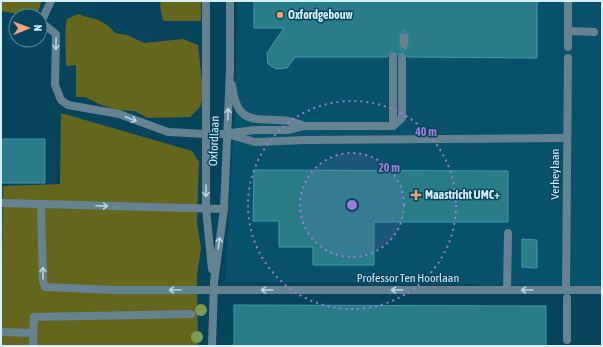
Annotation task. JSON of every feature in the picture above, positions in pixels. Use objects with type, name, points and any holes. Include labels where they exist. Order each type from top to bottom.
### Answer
[{"type":"street","points":[[51,1],[41,22],[56,34],[55,86],[61,100],[68,105],[76,107],[119,114],[168,132],[227,134],[255,130],[289,130],[304,126],[393,126],[402,118],[398,58]]},
{"type":"street","name":"Oxfordlaan","points":[[206,1],[206,209],[214,286]]},
{"type":"street","name":"Oxfordlaan","points":[[212,346],[214,286],[224,209],[230,68],[230,1]]},
{"type":"street","points":[[568,1],[568,47]]},
{"type":"street","points":[[568,32],[594,32]]},
{"type":"street","name":"Verheylaan","points":[[567,343],[568,58]]},
{"type":"street","points":[[230,68],[234,102],[245,114],[257,120],[289,121],[304,126]]},
{"type":"street","points":[[227,134],[255,142],[306,140],[567,138]]},
{"type":"street","points":[[3,203],[224,209]]},
{"type":"street","name":"Professor Ten Hoorlaan","points":[[41,204],[43,281],[45,287],[112,290],[214,286],[507,290],[567,294],[602,290]]},
{"type":"street","points":[[507,290],[508,233]]},
{"type":"street","points":[[33,346],[34,317],[191,314]]},
{"type":"street","points":[[1,332],[33,332]]},
{"type":"shaded area","points":[[1,1],[41,1],[39,8],[8,8],[8,12],[1,11]]},
{"type":"shaded area","points":[[161,1],[201,1],[201,21],[163,21],[160,6]]},
{"type":"shaded area","name":"Maastricht UMC+","points":[[237,1],[602,1],[602,286],[225,282],[235,108]]},
{"type":"shaded area","points":[[78,14],[98,20],[111,28],[115,33],[127,35],[144,43],[183,39],[198,45],[202,81],[202,100],[200,107],[190,117],[148,118],[134,111],[117,110],[99,104],[85,97],[76,97],[76,65],[66,66],[65,35],[67,19]]},
{"type":"shaded area","points":[[61,113],[192,151],[199,162],[197,223],[201,248],[197,276],[198,346],[1,346],[3,186],[60,184]]},
{"type":"building","points":[[254,1],[537,1],[537,58],[407,57],[404,53],[398,55],[393,52],[388,54],[388,57],[295,57],[287,68],[276,69],[268,64],[267,53],[284,28],[254,28]],"holes":[[[402,32],[406,32],[409,37],[409,47],[401,50],[399,45],[399,37]]]},
{"type":"building","points":[[1,139],[45,139],[45,183],[1,183]]},
{"type":"building","points":[[254,170],[508,171],[508,222],[374,222],[374,265],[313,265],[313,247],[279,247],[279,221],[253,221]]},
{"type":"building","points":[[522,239],[537,240],[537,268],[522,267]]},
{"type":"building","points":[[234,305],[546,306],[546,346],[234,346]]},
{"type":"place","name":"Oxfordgebouw","points":[[280,15]]},
{"type":"place","name":"Maastricht UMC+","points":[[416,195]]}]
